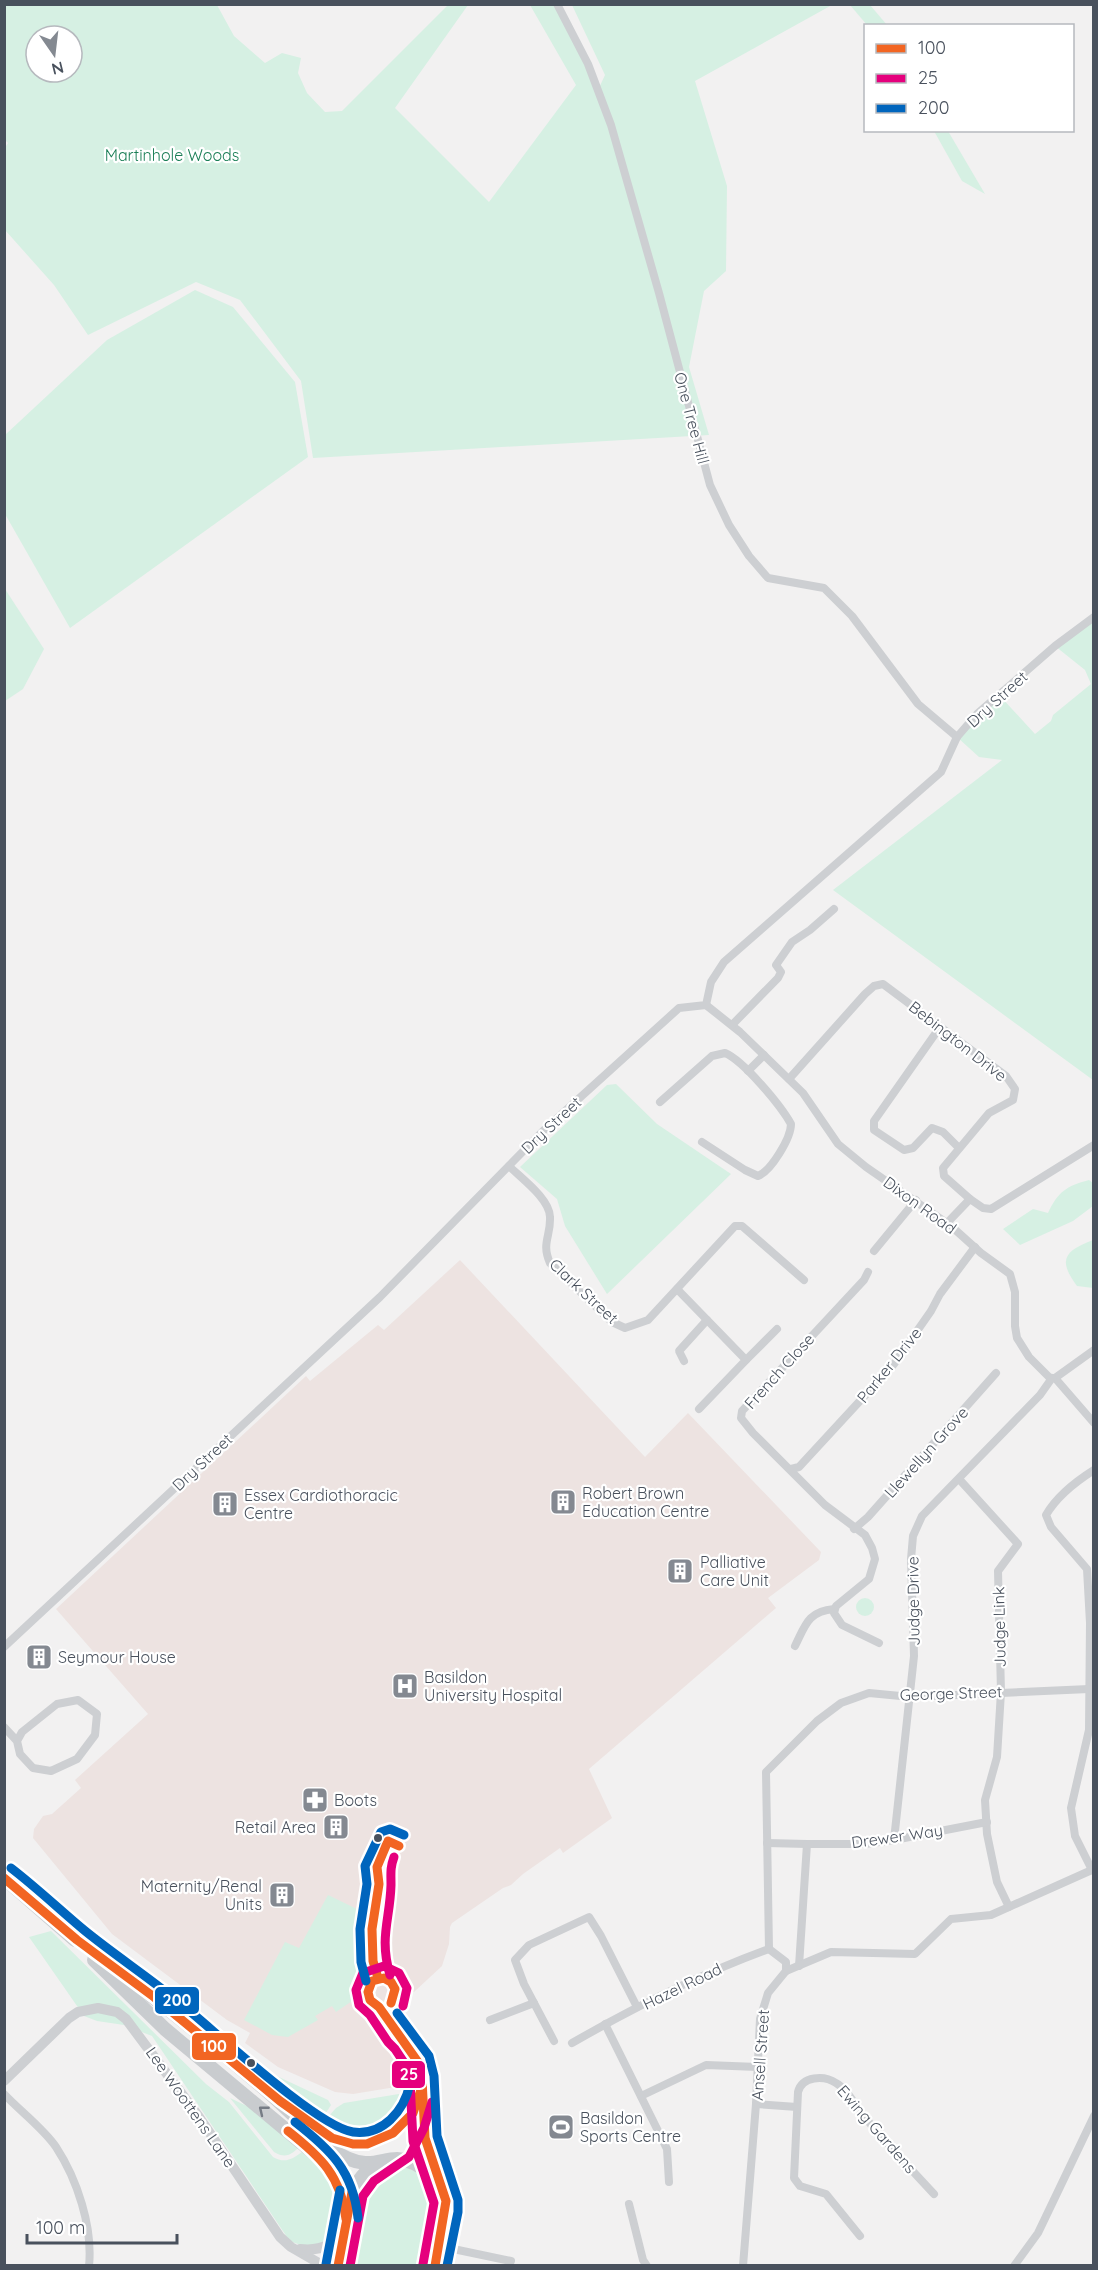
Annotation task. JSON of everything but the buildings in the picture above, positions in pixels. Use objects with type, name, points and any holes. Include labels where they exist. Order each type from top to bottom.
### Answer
[{"type":"main road","points":[[4,1878],[70,1935],[165,2029],[327,2164],[340,2187],[346,2223]]},
{"type":"main road","points":[[70,1935],[129,1977],[193,2029],[261,2085],[332,2149],[358,2162],[408,2161],[419,2166],[438,2182],[443,2191],[446,2210],[435,2265]]},
{"type":"main road","points":[[338,2265],[352,2191],[358,2181],[374,2165],[382,2161]]},
{"type":"street","name":"One Tree Hill","points":[[557,4],[588,64],[611,124],[710,485],[729,525],[749,556],[768,578],[824,588],[852,616],[918,704],[957,737]]},
{"type":"street","name":"Dry Street","points":[[4,1647],[380,1297],[543,1131],[679,1008],[706,1005],[711,982],[724,962],[940,772],[957,737],[977,714],[1056,646],[1094,617]]},
{"type":"street","points":[[732,1024],[778,978],[781,972],[776,965],[792,942],[834,909]]},
{"type":"street","name":"Bebington Drive","points":[[789,1079],[865,994],[878,984],[887,986],[1006,1076],[1015,1089],[1013,1100],[989,1113],[943,1168],[942,1173],[947,1180],[970,1199],[983,1208],[991,1209],[1094,1146]]},
{"type":"street","name":"Dixon Road","points":[[706,1005],[732,1024],[803,1093],[838,1144],[866,1167],[947,1223],[975,1248],[1010,1274],[1015,1292],[1017,1338],[1029,1357],[1053,1378],[1094,1422]]},
{"type":"street","points":[[940,1027],[874,1120],[874,1130],[904,1150],[913,1148],[932,1128],[943,1132],[959,1148]]},
{"type":"street","points":[[660,1102],[716,1054],[730,1055],[748,1071],[787,1116],[791,1124],[788,1138],[766,1171],[758,1176],[702,1142]]},
{"type":"street","points":[[748,1071],[764,1055]]},
{"type":"street","name":"Clark Street","points":[[509,1166],[546,1202],[550,1216],[545,1252],[550,1263],[612,1322],[625,1328],[648,1320],[735,1226],[742,1226],[804,1280]]},
{"type":"street","points":[[947,1223],[970,1199]]},
{"type":"street","points":[[874,1251],[916,1200]]},
{"type":"street","name":"Parker Drive","points":[[791,1469],[799,1467],[894,1364],[931,1311],[940,1294],[975,1248]]},
{"type":"street","name":"French Close","points":[[791,1469],[744,1423],[741,1418],[742,1412],[864,1280],[868,1272]]},
{"type":"street","points":[[677,1289],[746,1360]]},
{"type":"street","points":[[684,1361],[679,1351],[708,1320]]},
{"type":"street","points":[[699,1409],[777,1329]]},
{"type":"street","name":"Judge Drive","points":[[894,1840],[914,1656],[911,1559],[913,1536],[922,1516],[1040,1395],[1053,1378],[1094,1350]]},
{"type":"street","name":"Llewellyn Grove","points":[[854,1529],[868,1517],[996,1373]]},
{"type":"street","points":[[791,1469],[825,1504],[854,1529],[865,1535],[875,1559],[869,1579],[834,1609],[826,1609],[810,1616],[795,1646]]},
{"type":"street","points":[[769,1949],[786,1962],[786,1971],[831,1952],[915,1954],[951,1919],[991,1915],[1093,1869],[1075,1836],[1071,1808],[1089,1730],[1092,1624],[1087,1569],[1051,1527],[1046,1515],[1060,1497],[1078,1480],[1094,1470]]},
{"type":"street","name":"Judge Link","points":[[959,1479],[1018,1544],[998,1571],[1001,1692],[997,1757],[985,1800],[997,1882],[1009,1907]]},
{"type":"street","points":[[834,1609],[842,1625],[879,1643]]},
{"type":"street","name":"George Street","points":[[769,1949],[766,1772],[817,1721],[841,1703],[869,1693],[911,1697],[1089,1689]]},
{"type":"street","points":[[4,1726],[17,1741],[20,1754],[33,1768],[51,1772],[77,1759],[95,1735],[96,1714],[78,1700],[57,1704],[22,1732],[17,1741]]},
{"type":"street","name":"Drewer Way","points":[[767,1844],[865,1844],[987,1821]]},
{"type":"street","points":[[799,1966],[807,1844]]},
{"type":"street","points":[[554,2041],[524,1984],[515,1960],[529,1945],[589,1917],[637,2007]]},
{"type":"street","name":"Hazel Road","points":[[572,2043],[637,2007],[726,1964],[769,1949]]},
{"type":"street","name":"Ansell Street","points":[[743,2265],[761,2010],[772,1986],[786,1971]]},
{"type":"street","points":[[490,2020],[534,2003]]},
{"type":"street","name":"Lee Woottens Lane","points":[[4,2080],[78,2012],[98,2008],[117,2013],[133,2026],[235,2169],[280,2237],[291,2247],[324,2265]]},
{"type":"street","points":[[605,2024],[667,2149],[669,2182]]},
{"type":"street","points":[[641,2096],[706,2065],[758,2067]]},
{"type":"street","name":"Ewing Gardens","points":[[860,2236],[826,2194],[798,2184],[793,2174],[798,2088],[804,2081],[828,2079],[839,2084],[872,2126],[934,2194]]},
{"type":"street","points":[[4,2094],[56,2146],[69,2172],[84,2216],[89,2265]]},
{"type":"street","points":[[756,2104],[796,2107]]},
{"type":"street","points":[[1014,2265],[1038,2233],[1094,2116]]},
{"type":"street","points":[[629,2204],[643,2260],[647,2265]]},
{"type":"street","points":[[291,2247],[309,2250],[323,2248],[335,2241],[346,2223]]},
{"type":"street","points":[[442,2265],[439,2246],[511,2261]]},
{"type":"shaded area","name":"Basildon University Hospital","points":[[460,1260],[645,1457],[688,1413],[821,1552],[819,1560],[768,1598],[776,1608],[589,1769],[612,1818],[563,1853],[560,1848],[511,1885],[503,1888],[452,1923],[449,1944],[442,1966],[414,1992],[403,1993],[401,2005],[385,2008],[416,2064],[420,2083],[353,2094],[335,2092],[278,2067],[245,2043],[250,2033],[227,2020],[112,1934],[33,1838],[34,1829],[43,1816],[52,1814],[81,1788],[75,1780],[148,1714],[56,1609],[306,1376],[310,1381],[378,1325],[384,1330]]},
{"type":"green space","name":"Martinhole Woods","points":[[5,5],[217,5],[234,36],[265,63],[282,53],[301,58],[298,73],[307,93],[325,112],[342,111],[448,5],[468,5],[395,108],[489,202],[576,85],[530,5],[554,5],[598,90],[605,75],[572,5],[832,5],[695,81],[727,186],[726,271],[704,291],[689,367],[709,435],[313,458],[301,381],[240,300],[196,282],[88,335],[54,285],[5,230],[4,149],[8,143],[4,139]]},
{"type":"green space","points":[[850,5],[870,5],[886,24],[866,24]]},
{"type":"green space","points":[[935,132],[949,132],[985,194],[962,181]]},
{"type":"green space","points":[[195,290],[233,307],[295,382],[308,457],[70,628],[5,514],[5,435],[107,340]]},
{"type":"green space","points":[[5,589],[44,649],[23,689],[5,701]]},
{"type":"green space","points":[[1093,617],[1093,1080],[833,890],[1002,760],[979,757],[957,737],[1000,696],[1035,734],[1051,721],[1053,715],[1091,684],[1085,670],[1055,646]]},
{"type":"green space","points":[[616,1084],[657,1124],[731,1174],[607,1294],[565,1226],[557,1199],[520,1167],[607,1085]]},
{"type":"green space","points":[[1089,1180],[1093,1183],[1093,1206],[1073,1221],[1020,1245],[1003,1229],[1033,1209],[1048,1213],[1055,1200],[1064,1191]]},
{"type":"green space","points":[[1093,1240],[1093,1288],[1077,1286],[1067,1269],[1067,1257],[1076,1248]]},
{"type":"green space","points":[[861,1598],[869,1598],[874,1603],[872,1614],[861,1616],[856,1611],[856,1603]]},
{"type":"green space","points":[[328,1895],[359,1910],[360,1913],[358,1935],[361,1968],[356,1979],[356,1994],[352,2001],[336,2012],[332,2006],[315,2016],[318,2020],[288,2037],[272,2035],[244,2020],[285,1942],[299,1948]]},
{"type":"green space","points":[[51,1931],[206,2084],[229,2102],[273,2157],[289,2160],[303,2151],[320,2167],[333,2186],[338,2211],[336,2223],[324,2241],[314,2245],[303,2245],[289,2240],[152,2036],[124,2025],[97,2021],[84,2016],[29,1937]]},
{"type":"green space","points":[[264,2070],[328,2100],[331,2105],[320,2122],[270,2084],[260,2074]]},
{"type":"green space","points":[[411,2092],[403,2115],[396,2124],[387,2132],[365,2141],[341,2138],[322,2124],[336,2108],[344,2103]]},
{"type":"green space","points":[[230,2098],[251,2108],[298,2148],[287,2155],[274,2152]]},
{"type":"green space","points":[[393,2166],[415,2171],[427,2180],[437,2199],[437,2221],[427,2265],[343,2266],[351,2220],[363,2185],[373,2173]]},
{"type":"transit line","name":"200","points":[[366,1981],[361,1962],[360,1929],[367,1884],[365,1866],[381,1832],[390,1829],[404,1835]]},
{"type":"transit line","name":"100","points":[[378,1978],[373,1961],[372,1929],[379,1884],[377,1867],[388,1841],[399,1846]]},
{"type":"transit line","name":"25","points":[[390,1975],[385,1939],[394,1857]]},
{"type":"transit line","name":"200","points":[[11,1868],[84,1930],[173,1998],[268,2078],[337,2126],[353,2132],[364,2132],[383,2126],[391,2120],[403,2103],[410,2084]]},
{"type":"transit line","name":"100","points":[[4,1878],[77,1940],[154,1997],[280,2101],[332,2138],[353,2144],[367,2144],[393,2133],[413,2113],[422,2087]]},
{"type":"transit line","name":"25","points":[[403,2006],[407,1988],[399,1973],[384,1966],[363,1973],[356,1990],[359,2005],[370,2015],[395,2049],[407,2067],[410,2081],[413,2141],[434,2203],[423,2264]]},
{"type":"transit line","name":"100","points":[[391,2003],[395,1989],[391,1982],[384,1978],[372,1981],[368,1992],[370,2000],[379,2007],[418,2062],[422,2079],[425,2138],[446,2201],[435,2266]]},
{"type":"transit line","name":"200","points":[[397,2013],[429,2056],[434,2076],[437,2136],[458,2200],[458,2212],[447,2266]]},
{"type":"transit line","name":"25","points":[[350,2266],[363,2196],[374,2181],[409,2157],[424,2128],[432,2102]]},
{"type":"transit line","name":"200","points":[[295,2122],[319,2142],[338,2163],[351,2187],[358,2218]]},
{"type":"transit line","name":"100","points":[[288,2131],[328,2169],[339,2191],[346,2219]]},
{"type":"transit line","name":"200","points":[[326,2264],[340,2190]]},
{"type":"transit line","name":"100","points":[[338,2266],[352,2192]]},
{"type":"place","name":"Robert Brown Education Centre","points":[[563,1502]]},
{"type":"place","name":"Essex Cardiothoracic Centre","points":[[225,1504]]},
{"type":"place","name":"Palliative Care Unit","points":[[680,1571]]},
{"type":"place","name":"Seymour House","points":[[39,1657]]},
{"type":"place","name":"Basildon University Hospital","points":[[405,1686]]},
{"type":"place","name":"Boots","points":[[315,1800]]},
{"type":"place","name":"Retail Area","points":[[336,1827]]},
{"type":"place","name":"Maternity/Renal Units","points":[[282,1895]]},
{"type":"place","name":"Basildon Sports Centre","points":[[561,2127]]}]
